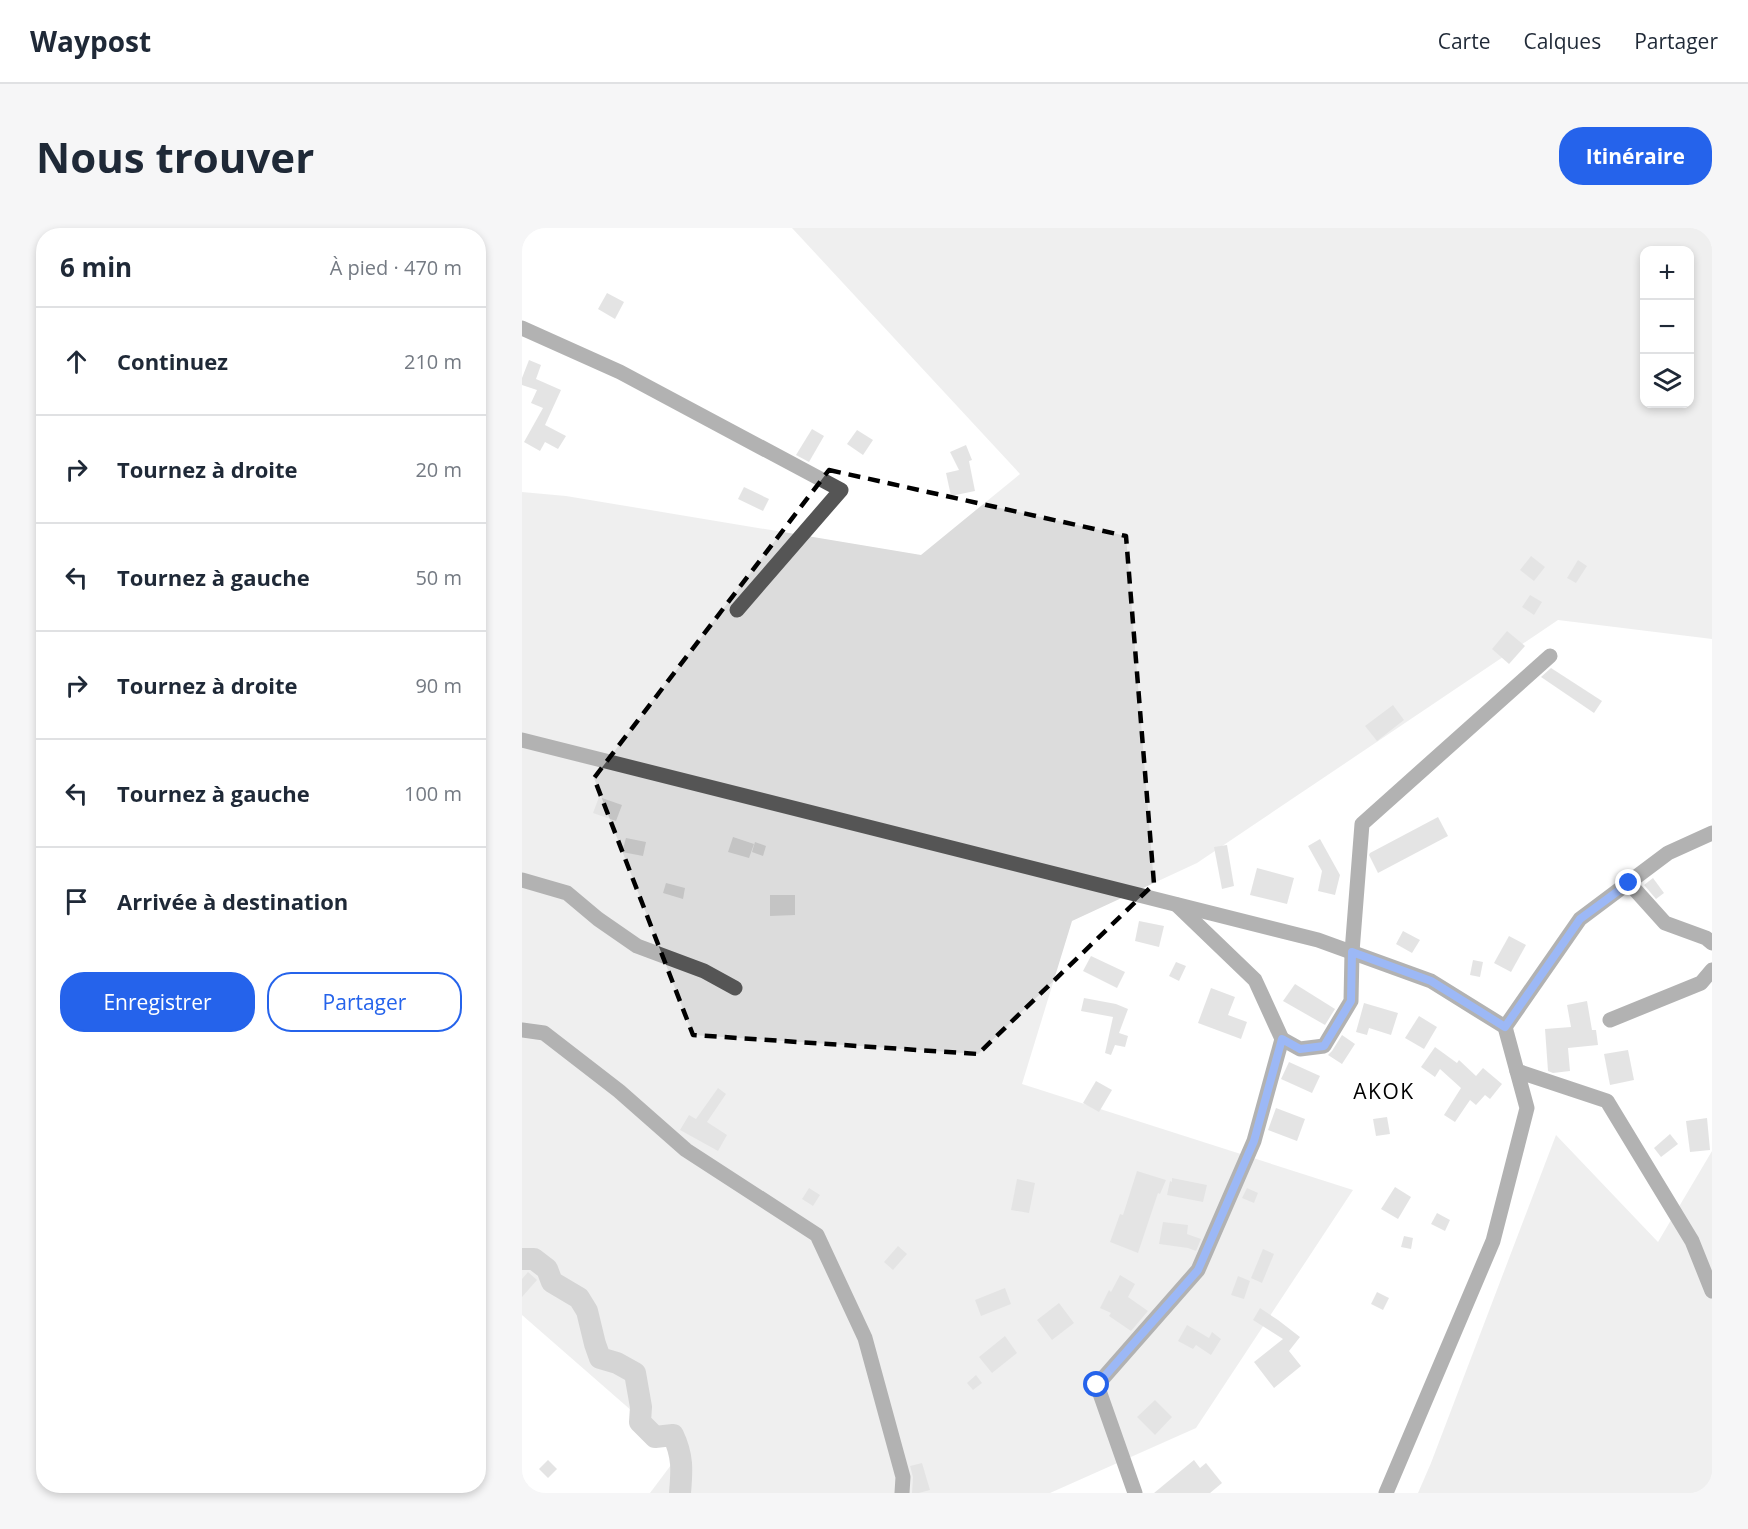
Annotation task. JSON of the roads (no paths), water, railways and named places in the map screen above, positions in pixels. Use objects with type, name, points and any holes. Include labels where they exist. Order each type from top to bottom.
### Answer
[{"type":"street","points":[[522,328],[620,372],[841,490],[737,610]]},
{"type":"street","points":[[1177,904],[1255,980],[1282,1039],[1300,1049],[1324,1046],[1351,1001],[1352,952],[1362,824],[1550,656]]},
{"type":"street","points":[[522,740],[1318,940],[1431,981],[1505,1027],[1527,1108],[1494,1241],[1386,1493]]},
{"type":"street","points":[[1505,1027],[1580,919],[1668,853],[1712,833]]},
{"type":"street","points":[[522,880],[567,893],[598,919],[637,946],[704,971],[735,988]]},
{"type":"street","points":[[1629,883],[1665,923],[1706,938],[1712,944]]},
{"type":"street","points":[[1610,1020],[1701,982],[1712,970]]},
{"type":"street","points":[[522,1030],[544,1033],[619,1091],[686,1150],[817,1235],[865,1338],[903,1477],[902,1493]]},
{"type":"street","points":[[1135,1493],[1097,1385],[1198,1270],[1254,1141],[1282,1039]]},
{"type":"street","points":[[1517,1071],[1608,1101],[1692,1241],[1712,1291]]},
{"type":"waterway","points":[[522,1259],[534,1259],[547,1269],[552,1282],[579,1298],[587,1311],[600,1358],[617,1363],[635,1373],[641,1407],[640,1422],[655,1437],[673,1435],[679,1450],[680,1493]]},
{"type":"district","name":"AKOK","points":[[1384,1092]]}]
